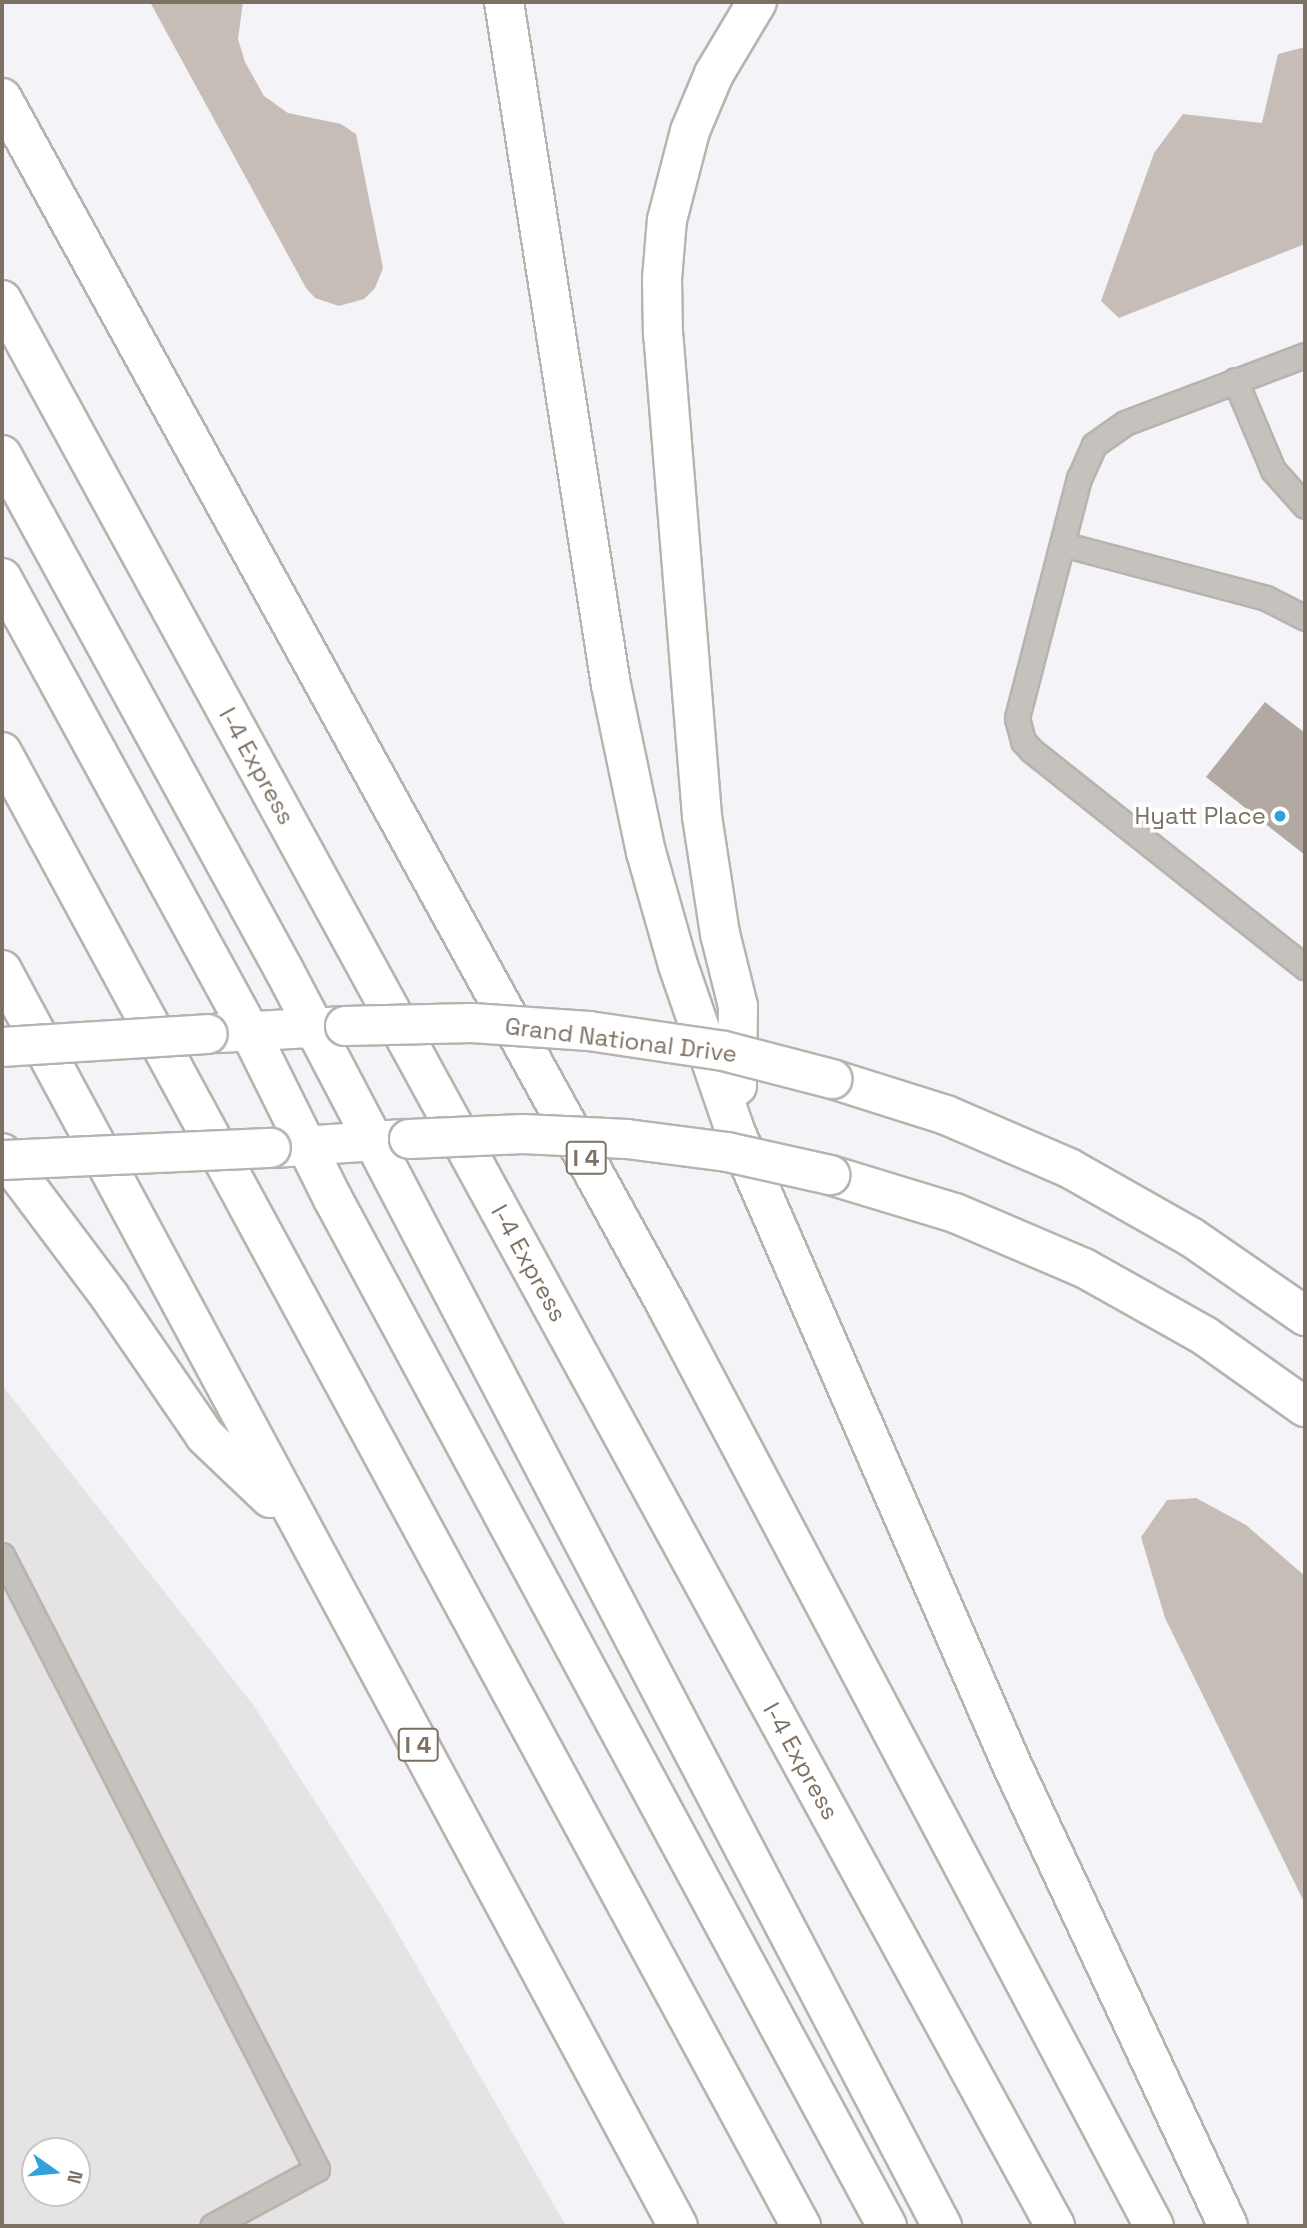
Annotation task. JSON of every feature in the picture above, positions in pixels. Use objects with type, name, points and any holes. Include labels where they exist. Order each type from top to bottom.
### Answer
[{"type":"main road","points":[[504,2],[620,730],[646,852],[678,965],[736,1133],[1012,1765],[1228,2226]]},
{"type":"main road","points":[[736,1133],[738,1006],[720,934],[702,816],[662,288],[667,220],[690,131],[714,74],[757,2]]},
{"type":"main road","name":"I 4","points":[[2,98],[657,1289],[1154,2226]]},
{"type":"main road","name":"I-4 Express","points":[[2,300],[1055,2226]]},
{"type":"main road","points":[[2,455],[329,1027],[390,1140],[942,2226]]},
{"type":"main road","points":[[2,578],[250,1032],[288,1147],[887,2226]]},
{"type":"main road","points":[[2,752],[801,2226]]},
{"type":"main road","name":"I 4","points":[[2,970],[296,1523],[678,2226]]},
{"type":"main road","name":"Grand National Drive","points":[[2,1047],[329,1027],[472,1024],[589,1031],[724,1051],[946,1115],[1069,1168],[1191,1237],[1305,1316]]},
{"type":"main road","points":[[2,1160],[504,1134],[627,1139],[727,1152],[830,1175],[955,1213],[1084,1268],[1205,1336],[1305,1407]]},
{"type":"main road","points":[[2,1153],[110,1297],[205,1436],[296,1523]]},
{"type":"lane","points":[[1305,355],[1125,423],[1102,436],[1083,467],[1017,718],[1023,741],[1305,967]]},
{"type":"lane","points":[[1235,380],[1273,470],[1305,506]]},
{"type":"lane","points":[[1062,544],[1266,598],[1305,618]]},
{"type":"lane","points":[[2,1555],[317,2169],[212,2226]]},
{"type":"shaded area","points":[[150,2],[243,2],[238,39],[245,62],[264,96],[288,113],[341,124],[356,134],[383,268],[375,288],[364,299],[339,306],[315,298],[306,288]]},
{"type":"shaded area","points":[[1305,47],[1305,244],[1119,318],[1101,301],[1154,153],[1183,114],[1262,123],[1278,54]]},
{"type":"shaded area","points":[[2,1385],[254,1706],[388,1916],[566,2226],[2,2226]]},
{"type":"shaded area","points":[[1196,1498],[1246,1525],[1305,1576],[1305,1904],[1165,1618],[1141,1537],[1167,1500]]},
{"type":"building","name":"Hyatt Place","points":[[1265,702],[1305,733],[1305,855],[1206,777]]},
{"type":"place","name":"Hyatt Place","points":[[1280,816]]}]
